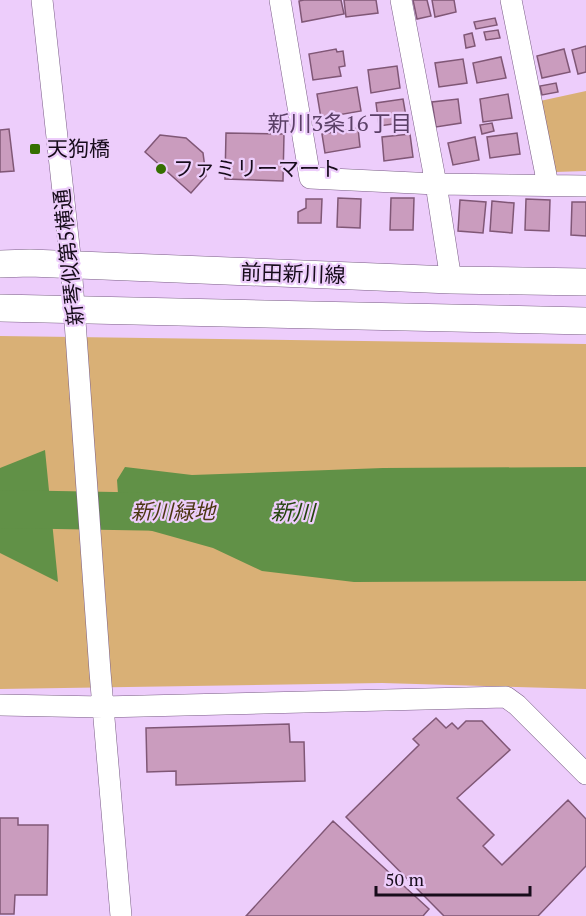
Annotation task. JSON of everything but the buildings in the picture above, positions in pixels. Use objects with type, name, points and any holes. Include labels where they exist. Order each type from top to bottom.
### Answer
[{"type":"main road","name":"前田新川線","points":[[0,264],[451,280],[586,282]]},
{"type":"main road","name":"前田新川線","points":[[0,308],[586,321]]},
{"type":"street","name":"新琴似第5横通","points":[[42,0],[75,309],[100,672],[121,916]]},
{"type":"street","points":[[280,0],[310,178],[436,184],[586,186]]},
{"type":"street","points":[[401,0],[449,256],[451,280]]},
{"type":"street","points":[[511,0],[548,185]]},
{"type":"street","points":[[0,705],[103,707],[506,697],[517,705],[586,774]]},
{"type":"green space","points":[[586,91],[586,171],[555,172],[540,101]]},
{"type":"green space","name":"新川緑地","points":[[0,336],[586,344],[586,689],[382,683],[0,689]]},
{"type":"water","points":[[45,450],[58,582],[0,553],[0,468]]},
{"type":"water","points":[[125,467],[192,475],[383,468],[586,467],[586,581],[354,582],[262,571],[213,548],[120,522],[117,480]]},
{"type":"waterway","name":"新川","points":[[0,509],[171,512]]},
{"type":"place","name":"天狗橋","points":[[35,149]]},
{"type":"place","name":"ファミリーマート","points":[[161,169]]},
{"type":"district","name":"新川3条16丁目","points":[[340,123]]}]
